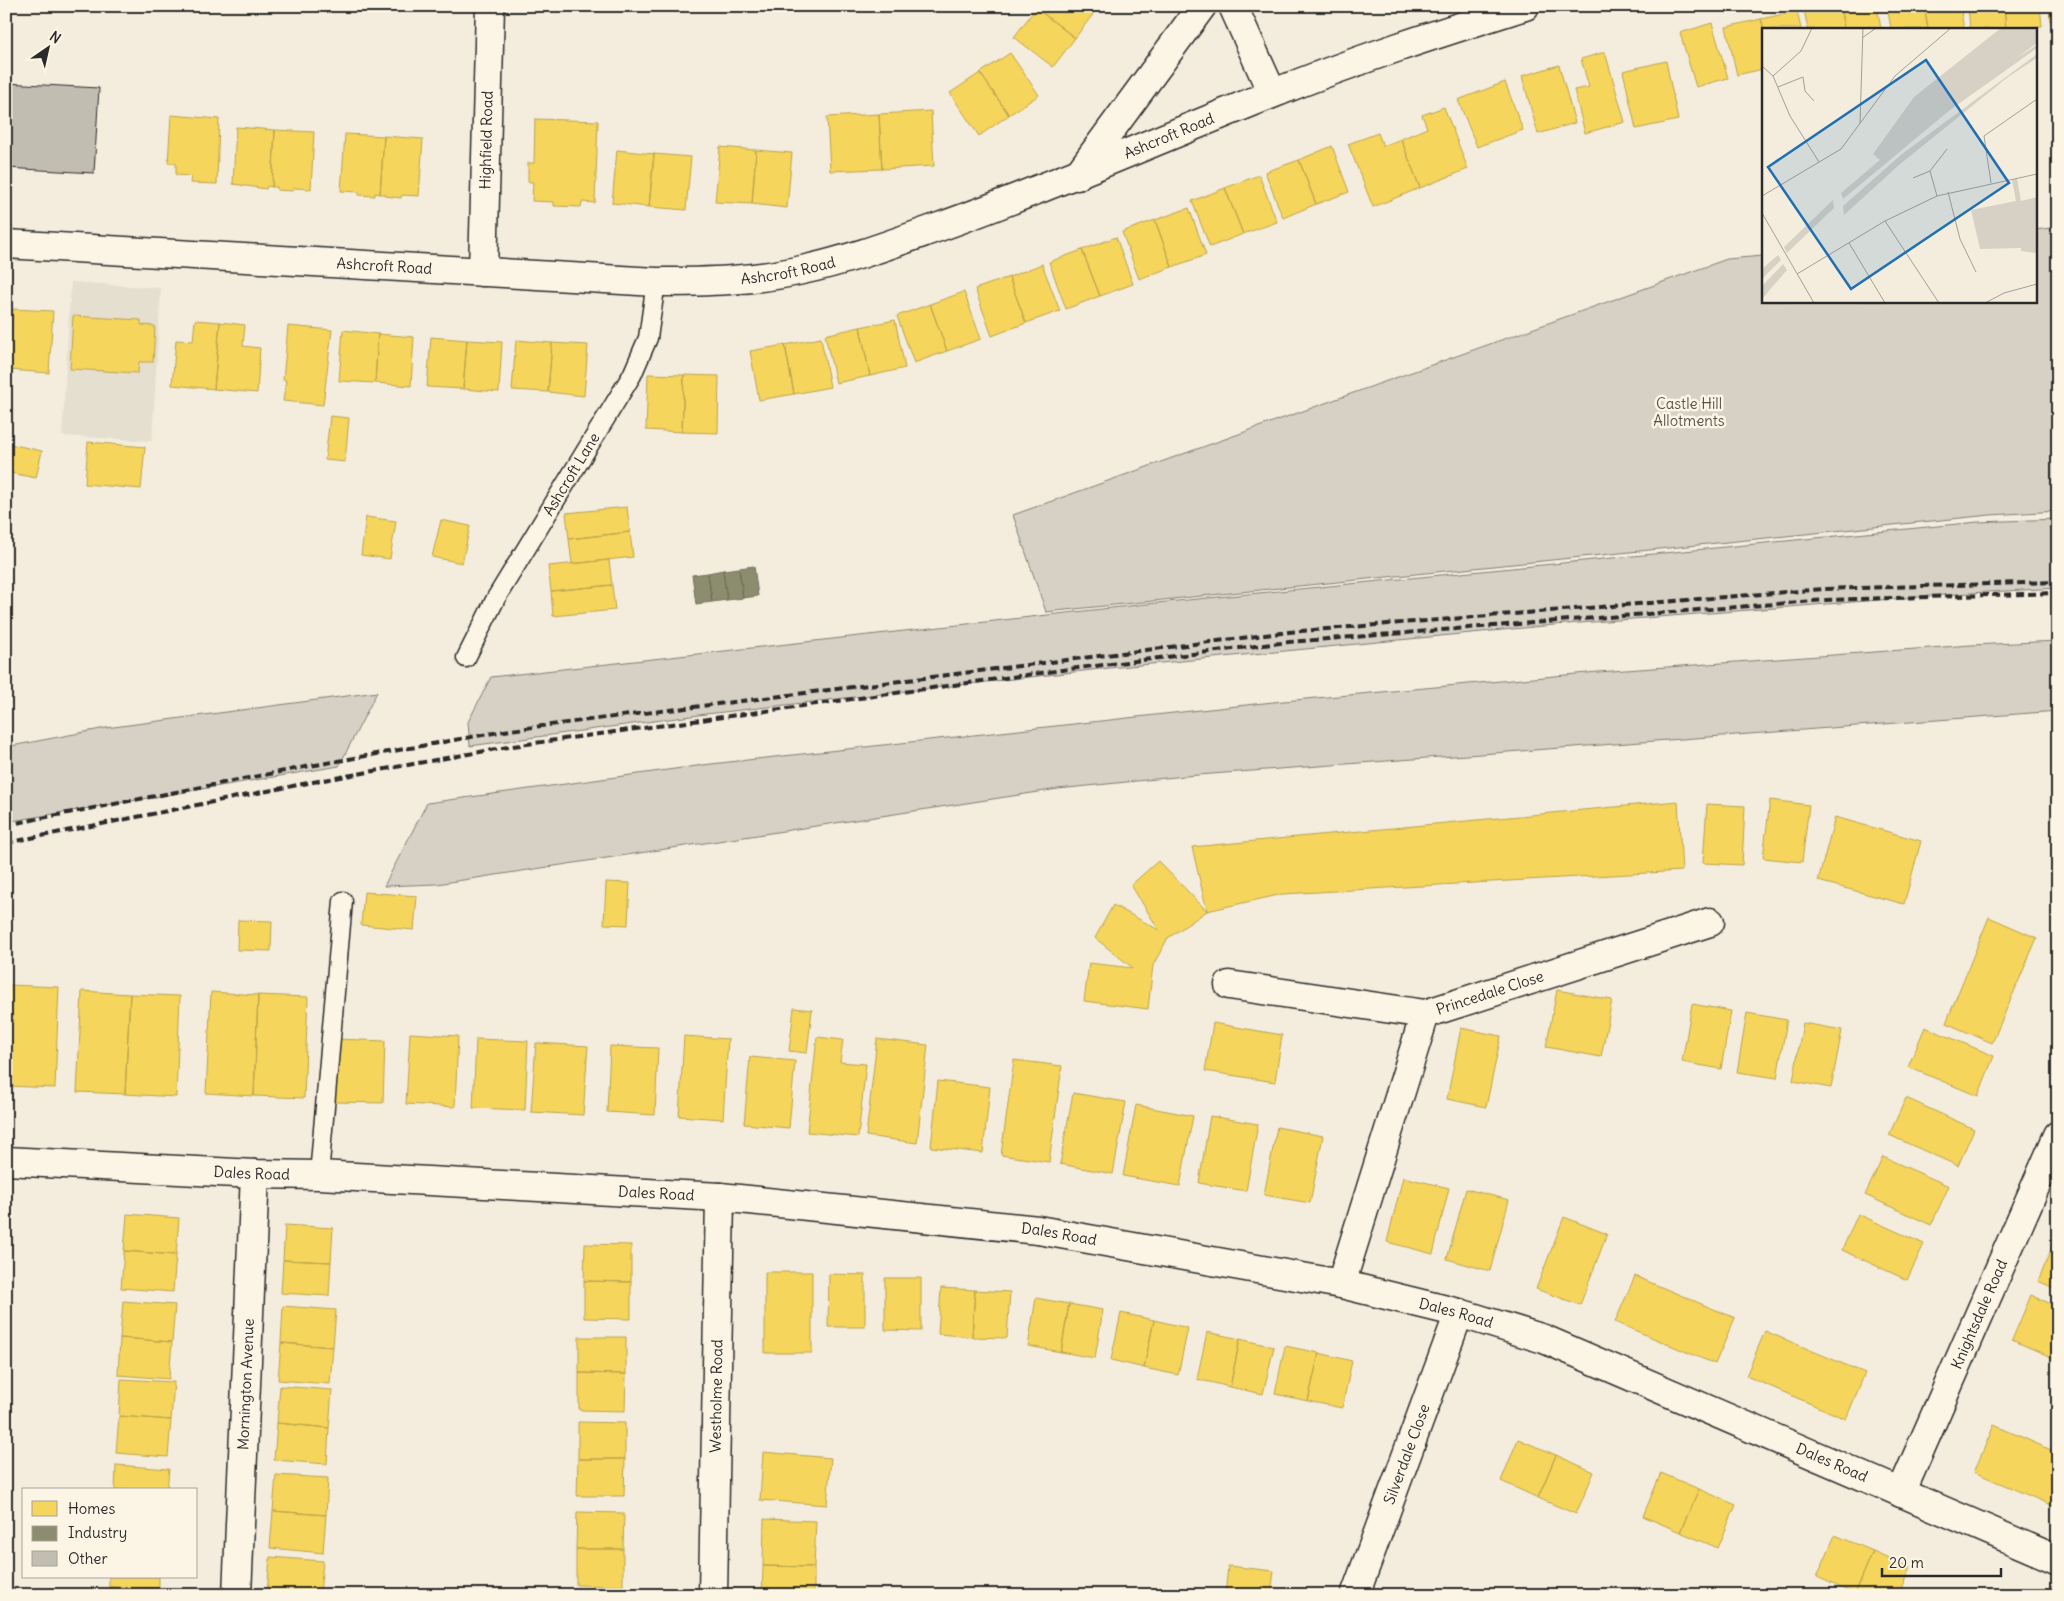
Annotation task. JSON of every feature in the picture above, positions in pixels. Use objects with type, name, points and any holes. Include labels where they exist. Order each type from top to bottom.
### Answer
[{"type":"street","name":"Highfield Road","points":[[483,272],[490,6]]},
{"type":"street","points":[[1077,176],[1202,6]]},
{"type":"street","points":[[1233,6],[1272,93]]},
{"type":"street","name":"Ashcroft Road","points":[[6,244],[656,282],[728,281],[802,270],[868,252],[1018,200],[1272,93],[1389,49],[1524,6]]},
{"type":"street","name":"Princedale Close","points":[[1341,1284],[1425,1014],[1710,922]]},
{"type":"street","points":[[1229,985],[1425,1014]]},
{"type":"street","name":"Knightsdale Road","points":[[1901,1493],[2058,1135]]},
{"type":"street","name":"Dales Road","points":[[6,1161],[256,1174],[319,1174],[720,1197],[1038,1230],[1341,1284],[1459,1313],[1544,1340],[2058,1560]]},
{"type":"street","name":"Mornington Avenue","points":[[237,1595],[256,1174]]},
{"type":"street","name":"Westholme Road","points":[[713,1595],[720,1197]]},
{"type":"street","name":"Silverdale Close","points":[[1355,1595],[1459,1313]]},
{"type":"lane","name":"Ashcroft Lane","points":[[466,658],[496,598],[632,375],[648,338],[656,282]]},
{"type":"lane","points":[[319,1174],[343,901]]},
{"type":"shaded area","points":[[71,282],[161,288],[152,441],[62,436]]},
{"type":"green space","name":"Castle Hill Allotments","points":[[2058,227],[2058,511],[1990,515],[1046,612],[1013,515],[1727,259],[1762,256],[1762,302],[2036,302],[2036,230]]},
{"type":"green space","points":[[2058,519],[2058,588],[1554,625],[1109,668],[706,714],[470,746],[468,722],[491,677],[1147,604],[1978,522]]},
{"type":"green space","points":[[2058,641],[2058,711],[1185,776],[1058,789],[437,884],[384,886],[427,803],[711,764],[1273,702],[1598,672],[1971,645]]},
{"type":"green space","points":[[377,692],[339,766],[6,822],[6,747],[106,728]]},
{"type":"building: Homes","points":[[1037,6],[1093,6],[1097,9],[1075,38],[1036,8]]},
{"type":"building: Homes","points":[[1826,6],[1840,6],[1844,28],[1808,28],[1804,10]]},
{"type":"building: Homes","points":[[1840,6],[1877,6],[1881,28],[1844,28]]},
{"type":"building: Homes","points":[[1887,6],[1924,6],[1928,28],[1891,28]]},
{"type":"building: Homes","points":[[1924,6],[1960,6],[1964,28],[1928,28]]},
{"type":"building: Homes","points":[[1968,6],[2004,6],[2006,28],[1970,28]]},
{"type":"building: Homes","points":[[2004,6],[2040,6],[2042,26],[2006,28]]},
{"type":"building: Homes","points":[[2049,6],[2058,6],[2058,21],[2050,21]]},
{"type":"building: Homes","points":[[1036,8],[1075,38],[1053,67],[1014,37]]},
{"type":"building: Homes","points":[[1797,11],[1801,28],[1764,28],[1761,19]]},
{"type":"building: Homes","points":[[1761,19],[1764,28],[1762,28],[1762,69],[1737,75],[1726,27]]},
{"type":"building: Homes","points":[[1712,23],[1728,78],[1696,87],[1680,33]]},
{"type":"building: Homes","points":[[1605,52],[1625,122],[1585,133],[1574,90],[1589,87],[1581,59]]},
{"type":"building: Homes","points":[[1010,53],[1039,95],[1009,115],[980,73]]},
{"type":"building: Homes","points":[[1666,61],[1678,120],[1636,129],[1623,71]]},
{"type":"building: Homes","points":[[1559,65],[1575,123],[1538,134],[1522,76]]},
{"type":"building: Homes","points":[[980,73],[1009,115],[979,136],[950,93]]},
{"type":"building: Homes","points":[[1505,82],[1523,130],[1477,147],[1458,100]]},
{"type":"building: Homes","points":[[1444,107],[1468,169],[1420,188],[1401,139],[1427,128],[1422,115]]},
{"type":"building: Homes","points":[[931,111],[934,166],[882,169],[879,114]]},
{"type":"building: Homes","points":[[879,114],[882,169],[830,171],[827,117]]},
{"type":"building: Homes","points":[[171,115],[219,119],[217,184],[190,183],[191,176],[176,175],[176,163],[168,163]]},
{"type":"building: Homes","points":[[535,119],[598,121],[595,203],[582,202],[581,207],[554,206],[554,202],[532,201],[533,182],[528,182],[528,163],[534,163]]},
{"type":"building: Homes","points":[[236,127],[275,130],[272,187],[267,186],[266,189],[233,184]]},
{"type":"building: Homes","points":[[275,130],[314,132],[311,189],[293,188],[292,191],[277,190],[277,187],[272,187]]},
{"type":"building: Homes","points":[[1378,133],[1383,146],[1401,139],[1420,188],[1373,207],[1348,144]]},
{"type":"building: Homes","points":[[345,134],[384,136],[380,194],[375,193],[375,196],[359,195],[359,192],[341,191]]},
{"type":"building: Homes","points":[[384,136],[423,139],[419,196],[402,195],[401,198],[380,194]]},
{"type":"building: Homes","points":[[1332,146],[1349,192],[1316,204],[1299,160]]},
{"type":"building: Homes","points":[[720,147],[756,150],[752,204],[715,202]]},
{"type":"building: Homes","points":[[617,150],[654,154],[649,207],[612,203]]},
{"type":"building: Homes","points":[[756,150],[792,153],[787,208],[752,204]]},
{"type":"building: Homes","points":[[654,154],[691,157],[686,210],[649,207]]},
{"type":"building: Homes","points":[[1299,160],[1316,204],[1283,218],[1265,172]]},
{"type":"building: Homes","points":[[1259,175],[1277,222],[1243,234],[1225,188]]},
{"type":"building: Homes","points":[[1225,188],[1243,234],[1210,247],[1192,201]]},
{"type":"building: Homes","points":[[1189,208],[1206,255],[1172,267],[1155,220]]},
{"type":"building: Homes","points":[[1155,220],[1172,267],[1139,279],[1122,232]]},
{"type":"building: Homes","points":[[1116,237],[1133,284],[1100,296],[1082,250]]},
{"type":"building: Homes","points":[[1082,250],[1100,296],[1066,309],[1049,262]]},
{"type":"building: Homes","points":[[1042,264],[1060,311],[1026,323],[1009,277]]},
{"type":"building: Homes","points":[[1009,277],[1026,323],[992,336],[975,289]]},
{"type":"building: Homes","points":[[964,292],[981,339],[947,351],[930,304]]},
{"type":"building: Homes","points":[[930,304],[947,351],[914,363],[897,316]]},
{"type":"building: Homes","points":[[13,309],[53,311],[49,373],[9,370]]},
{"type":"building: Homes","points":[[73,316],[141,320],[141,325],[155,326],[153,362],[139,362],[138,373],[70,369]]},
{"type":"building: Homes","points":[[195,320],[220,322],[214,389],[172,385],[176,340],[193,341]]},
{"type":"building: Homes","points":[[895,320],[905,368],[870,376],[860,327]]},
{"type":"building: Homes","points":[[220,322],[245,325],[243,346],[260,348],[257,393],[214,389]]},
{"type":"building: Homes","points":[[288,326],[332,330],[323,405],[283,401],[286,380],[283,380]]},
{"type":"building: Homes","points":[[860,327],[870,376],[836,383],[825,335]]},
{"type":"building: Homes","points":[[343,330],[378,334],[375,383],[339,381]]},
{"type":"building: Homes","points":[[378,334],[414,337],[411,386],[375,383]]},
{"type":"building: Homes","points":[[431,337],[467,340],[463,389],[427,387]]},
{"type":"building: Homes","points":[[821,338],[830,387],[794,394],[785,345]]},
{"type":"building: Homes","points":[[467,340],[502,342],[499,392],[463,389]]},
{"type":"building: Homes","points":[[516,340],[552,343],[548,392],[512,390]]},
{"type":"building: Homes","points":[[552,343],[588,345],[584,396],[548,392]]},
{"type":"building: Homes","points":[[785,345],[794,394],[759,400],[750,351]]},
{"type":"building: Homes","points":[[648,374],[684,375],[682,432],[646,430]]},
{"type":"building: Homes","points":[[684,375],[719,376],[718,433],[682,432]]},
{"type":"building: Homes","points":[[330,416],[349,418],[345,462],[325,460]]},
{"type":"building: Homes","points":[[88,442],[145,447],[141,489],[85,484]]},
{"type":"building: Homes","points":[[10,444],[42,451],[36,478],[6,472]]},
{"type":"building: Homes","points":[[627,507],[630,532],[569,539],[566,513]]},
{"type":"building: Homes","points":[[366,517],[396,521],[390,559],[361,555]]},
{"type":"building: Homes","points":[[441,520],[470,526],[462,563],[432,557]]},
{"type":"building: Homes","points":[[630,532],[633,557],[572,564],[569,539]]},
{"type":"building: Homes","points":[[609,560],[612,585],[551,591],[548,566]]},
{"type":"building: Homes","points":[[612,585],[615,610],[553,616],[551,591]]},
{"type":"building: Homes","points":[[1770,800],[1809,805],[1802,862],[1763,858]]},
{"type":"building: Homes","points":[[1678,801],[1682,871],[1283,894],[1207,911],[1192,847]]},
{"type":"building: Homes","points":[[1707,804],[1745,806],[1742,865],[1703,863]]},
{"type":"building: Homes","points":[[1835,817],[1921,841],[1904,904],[1818,881]]},
{"type":"building: Homes","points":[[1158,861],[1207,911],[1168,938],[1153,965],[1148,1009],[1084,1001],[1089,963],[1133,968],[1095,938],[1113,905],[1159,930],[1131,885]]},
{"type":"building: Homes","points":[[606,882],[630,883],[628,925],[604,924]]},
{"type":"building: Homes","points":[[364,892],[417,896],[414,930],[361,925]]},
{"type":"building: Homes","points":[[1989,917],[2037,938],[1992,1043],[1946,1023]]},
{"type":"building: Homes","points":[[238,920],[272,921],[271,951],[237,950]]},
{"type":"building: Homes","points":[[6,985],[9,985],[6,1057]]},
{"type":"building: Homes","points":[[9,985],[59,987],[55,1088],[6,1086]]},
{"type":"building: Homes","points":[[1557,990],[1612,1000],[1601,1057],[1546,1047]]},
{"type":"building: Homes","points":[[82,991],[130,994],[125,1094],[77,1092]]},
{"type":"building: Homes","points":[[211,992],[258,995],[254,1096],[206,1093]]},
{"type":"building: Homes","points":[[130,994],[180,996],[176,1097],[125,1094]]},
{"type":"building: Homes","points":[[258,995],[308,997],[304,1098],[254,1096]]},
{"type":"building: Homes","points":[[1692,1004],[1731,1011],[1721,1069],[1682,1062]]},
{"type":"building: Homes","points":[[794,1008],[812,1010],[807,1053],[789,1051]]},
{"type":"building: Homes","points":[[1747,1013],[1787,1020],[1777,1078],[1737,1072]]},
{"type":"building: Homes","points":[[1213,1023],[1282,1035],[1275,1082],[1205,1071]]},
{"type":"building: Homes","points":[[1803,1023],[1842,1030],[1831,1088],[1793,1081]]},
{"type":"building: Homes","points":[[1925,1027],[1994,1056],[1978,1096],[1908,1067]]},
{"type":"building: Homes","points":[[1461,1028],[1501,1036],[1486,1107],[1447,1099]]},
{"type":"building: Homes","points":[[410,1033],[458,1036],[455,1107],[406,1104]]},
{"type":"building: Homes","points":[[684,1036],[728,1039],[723,1119],[679,1116]]},
{"type":"building: Homes","points":[[817,1037],[843,1040],[840,1062],[866,1064],[858,1137],[807,1132]]},
{"type":"building: Homes","points":[[337,1039],[385,1041],[383,1103],[335,1102]]},
{"type":"building: Homes","points":[[476,1039],[528,1041],[525,1110],[473,1108]]},
{"type":"building: Homes","points":[[877,1039],[928,1045],[917,1143],[866,1136]]},
{"type":"building: Homes","points":[[536,1043],[588,1046],[583,1115],[531,1112]]},
{"type":"building: Homes","points":[[610,1046],[658,1048],[655,1115],[607,1112]]},
{"type":"building: Homes","points":[[750,1057],[795,1061],[789,1128],[744,1124]]},
{"type":"building: Homes","points":[[1014,1060],[1062,1066],[1049,1162],[1001,1155]]},
{"type":"building: Homes","points":[[938,1081],[990,1087],[983,1153],[931,1147]]},
{"type":"building: Homes","points":[[1073,1093],[1126,1102],[1113,1174],[1060,1164]]},
{"type":"building: Homes","points":[[1906,1098],[1974,1129],[1958,1166],[1889,1135]]},
{"type":"building: Homes","points":[[1136,1105],[1193,1116],[1180,1186],[1123,1176]]},
{"type":"building: Homes","points":[[1210,1116],[1258,1124],[1246,1191],[1199,1183]]},
{"type":"building: Homes","points":[[1277,1127],[1323,1136],[1310,1203],[1264,1195]]},
{"type":"building: Homes","points":[[1883,1157],[1949,1186],[1931,1225],[1865,1195]]},
{"type":"building: Homes","points":[[1403,1177],[1449,1188],[1433,1254],[1387,1242]]},
{"type":"building: Homes","points":[[1466,1189],[1509,1200],[1490,1271],[1447,1259]]},
{"type":"building: Homes","points":[[127,1214],[179,1218],[176,1255],[124,1251]]},
{"type":"building: Homes","points":[[1858,1214],[1924,1244],[1907,1280],[1842,1250]]},
{"type":"building: Homes","points":[[1564,1217],[1607,1234],[1580,1305],[1536,1289]]},
{"type":"building: Homes","points":[[6,1219],[9,1220],[6,1259]]},
{"type":"building: Homes","points":[[285,1225],[333,1228],[331,1262],[283,1260]]},
{"type":"building: Homes","points":[[2056,1237],[2058,1238],[2058,1290],[2038,1281]]},
{"type":"building: Homes","points":[[585,1244],[631,1245],[631,1282],[584,1281]]},
{"type":"building: Homes","points":[[124,1251],[176,1255],[173,1292],[121,1288]]},
{"type":"building: Homes","points":[[283,1260],[331,1262],[329,1296],[281,1293]]},
{"type":"building: Homes","points":[[765,1272],[812,1272],[812,1353],[765,1353]]},
{"type":"building: Homes","points":[[829,1274],[865,1275],[865,1327],[828,1327]]},
{"type":"building: Homes","points":[[1635,1276],[1735,1318],[1715,1364],[1615,1322]]},
{"type":"building: Homes","points":[[885,1278],[921,1278],[921,1331],[885,1330]]},
{"type":"building: Homes","points":[[584,1281],[631,1282],[631,1319],[584,1318]]},
{"type":"building: Homes","points":[[941,1288],[975,1290],[972,1337],[938,1334]]},
{"type":"building: Homes","points":[[975,1290],[1010,1292],[1007,1338],[972,1337]]},
{"type":"building: Homes","points":[[2031,1295],[2058,1307],[2058,1360],[2012,1340]]},
{"type":"building: Homes","points":[[1036,1298],[1069,1304],[1061,1352],[1028,1346]]},
{"type":"building: Homes","points":[[123,1301],[175,1305],[172,1342],[120,1338]]},
{"type":"building: Homes","points":[[1069,1304],[1103,1310],[1095,1358],[1061,1352]]},
{"type":"building: Homes","points":[[283,1306],[336,1310],[333,1347],[281,1343]]},
{"type":"building: Homes","points":[[1121,1313],[1154,1320],[1144,1368],[1111,1360]]},
{"type":"building: Homes","points":[[1154,1320],[1188,1328],[1178,1375],[1144,1368]]},
{"type":"building: Homes","points":[[1765,1331],[1865,1373],[1846,1419],[1746,1376]]},
{"type":"building: Homes","points":[[1207,1332],[1240,1339],[1230,1387],[1197,1379]]},
{"type":"building: Homes","points":[[579,1337],[626,1337],[626,1374],[579,1373]]},
{"type":"building: Homes","points":[[120,1338],[172,1342],[169,1379],[118,1375]]},
{"type":"building: Homes","points":[[1240,1339],[1274,1347],[1263,1394],[1230,1387]]},
{"type":"building: Homes","points":[[281,1343],[333,1347],[330,1384],[278,1380]]},
{"type":"building: Homes","points":[[1285,1346],[1319,1353],[1308,1401],[1275,1394]]},
{"type":"building: Homes","points":[[1319,1353],[1352,1361],[1342,1408],[1308,1401]]},
{"type":"building: Homes","points":[[579,1373],[626,1374],[625,1411],[579,1410]]},
{"type":"building: Homes","points":[[121,1379],[174,1382],[171,1420],[119,1416]]},
{"type":"building: Homes","points":[[280,1386],[332,1390],[329,1428],[277,1423]]},
{"type":"building: Homes","points":[[119,1416],[171,1420],[168,1457],[116,1453]]},
{"type":"building: Homes","points":[[578,1422],[625,1423],[625,1459],[578,1459]]},
{"type":"building: Homes","points":[[277,1423],[329,1428],[327,1464],[274,1460]]},
{"type":"building: Homes","points":[[1994,1425],[2058,1453],[2058,1508],[1974,1472]]},
{"type":"building: Homes","points":[[1518,1439],[1556,1455],[1538,1498],[1501,1481]]},
{"type":"building: Homes","points":[[763,1452],[831,1458],[827,1505],[760,1500]]},
{"type":"building: Homes","points":[[1556,1455],[1594,1472],[1576,1514],[1538,1498]]},
{"type":"building: Homes","points":[[578,1459],[625,1459],[624,1496],[577,1496]]},
{"type":"building: Homes","points":[[116,1465],[169,1469],[167,1488],[115,1488]]},
{"type":"building: Homes","points":[[1661,1473],[1699,1489],[1680,1532],[1643,1516]]},
{"type":"building: Homes","points":[[276,1475],[328,1478],[326,1515],[273,1511]]},
{"type":"building: Homes","points":[[1699,1489],[1736,1505],[1718,1548],[1680,1532]]},
{"type":"building: Homes","points":[[273,1511],[326,1515],[323,1553],[270,1548]]},
{"type":"building: Homes","points":[[577,1512],[624,1513],[623,1549],[576,1549]]},
{"type":"building: Homes","points":[[764,1519],[816,1521],[814,1567],[763,1566]]},
{"type":"building: Homes","points":[[1835,1535],[1873,1551],[1855,1594],[1817,1577]]},
{"type":"building: Homes","points":[[576,1549],[623,1549],[623,1586],[576,1585]]},
{"type":"building: Homes","points":[[1873,1551],[1911,1568],[1899,1595],[1855,1594]]},
{"type":"building: Homes","points":[[270,1557],[323,1561],[320,1595],[267,1594]]},
{"type":"building: Homes","points":[[763,1566],[814,1567],[814,1595],[762,1595]]},
{"type":"building: Homes","points":[[1228,1566],[1274,1571],[1271,1595],[1225,1595]]},
{"type":"building: Homes","points":[[109,1578],[159,1578],[159,1588],[109,1587]]},
{"type":"building: Homes","points":[[109,1587],[159,1588],[159,1595],[109,1595]]},
{"type":"building: Homes","points":[[1421,1589],[1435,1595],[1418,1595]]},
{"type":"building: Industry","points":[[754,566],[758,596],[743,598],[739,568]]},
{"type":"building: Industry","points":[[739,568],[743,598],[727,600],[723,570]]},
{"type":"building: Industry","points":[[723,570],[727,600],[712,602],[708,573]]},
{"type":"building: Industry","points":[[708,573],[712,602],[696,604],[692,575]]},
{"type":"building: Other","points":[[6,83],[99,88],[94,173],[6,168]]},
{"type":"railway","points":[[6,825],[310,766],[510,730],[1289,632],[1824,589],[2058,582]]},
{"type":"railway","points":[[6,843],[313,782],[513,746],[1062,670],[1289,642],[1826,600],[2058,593]]}]
